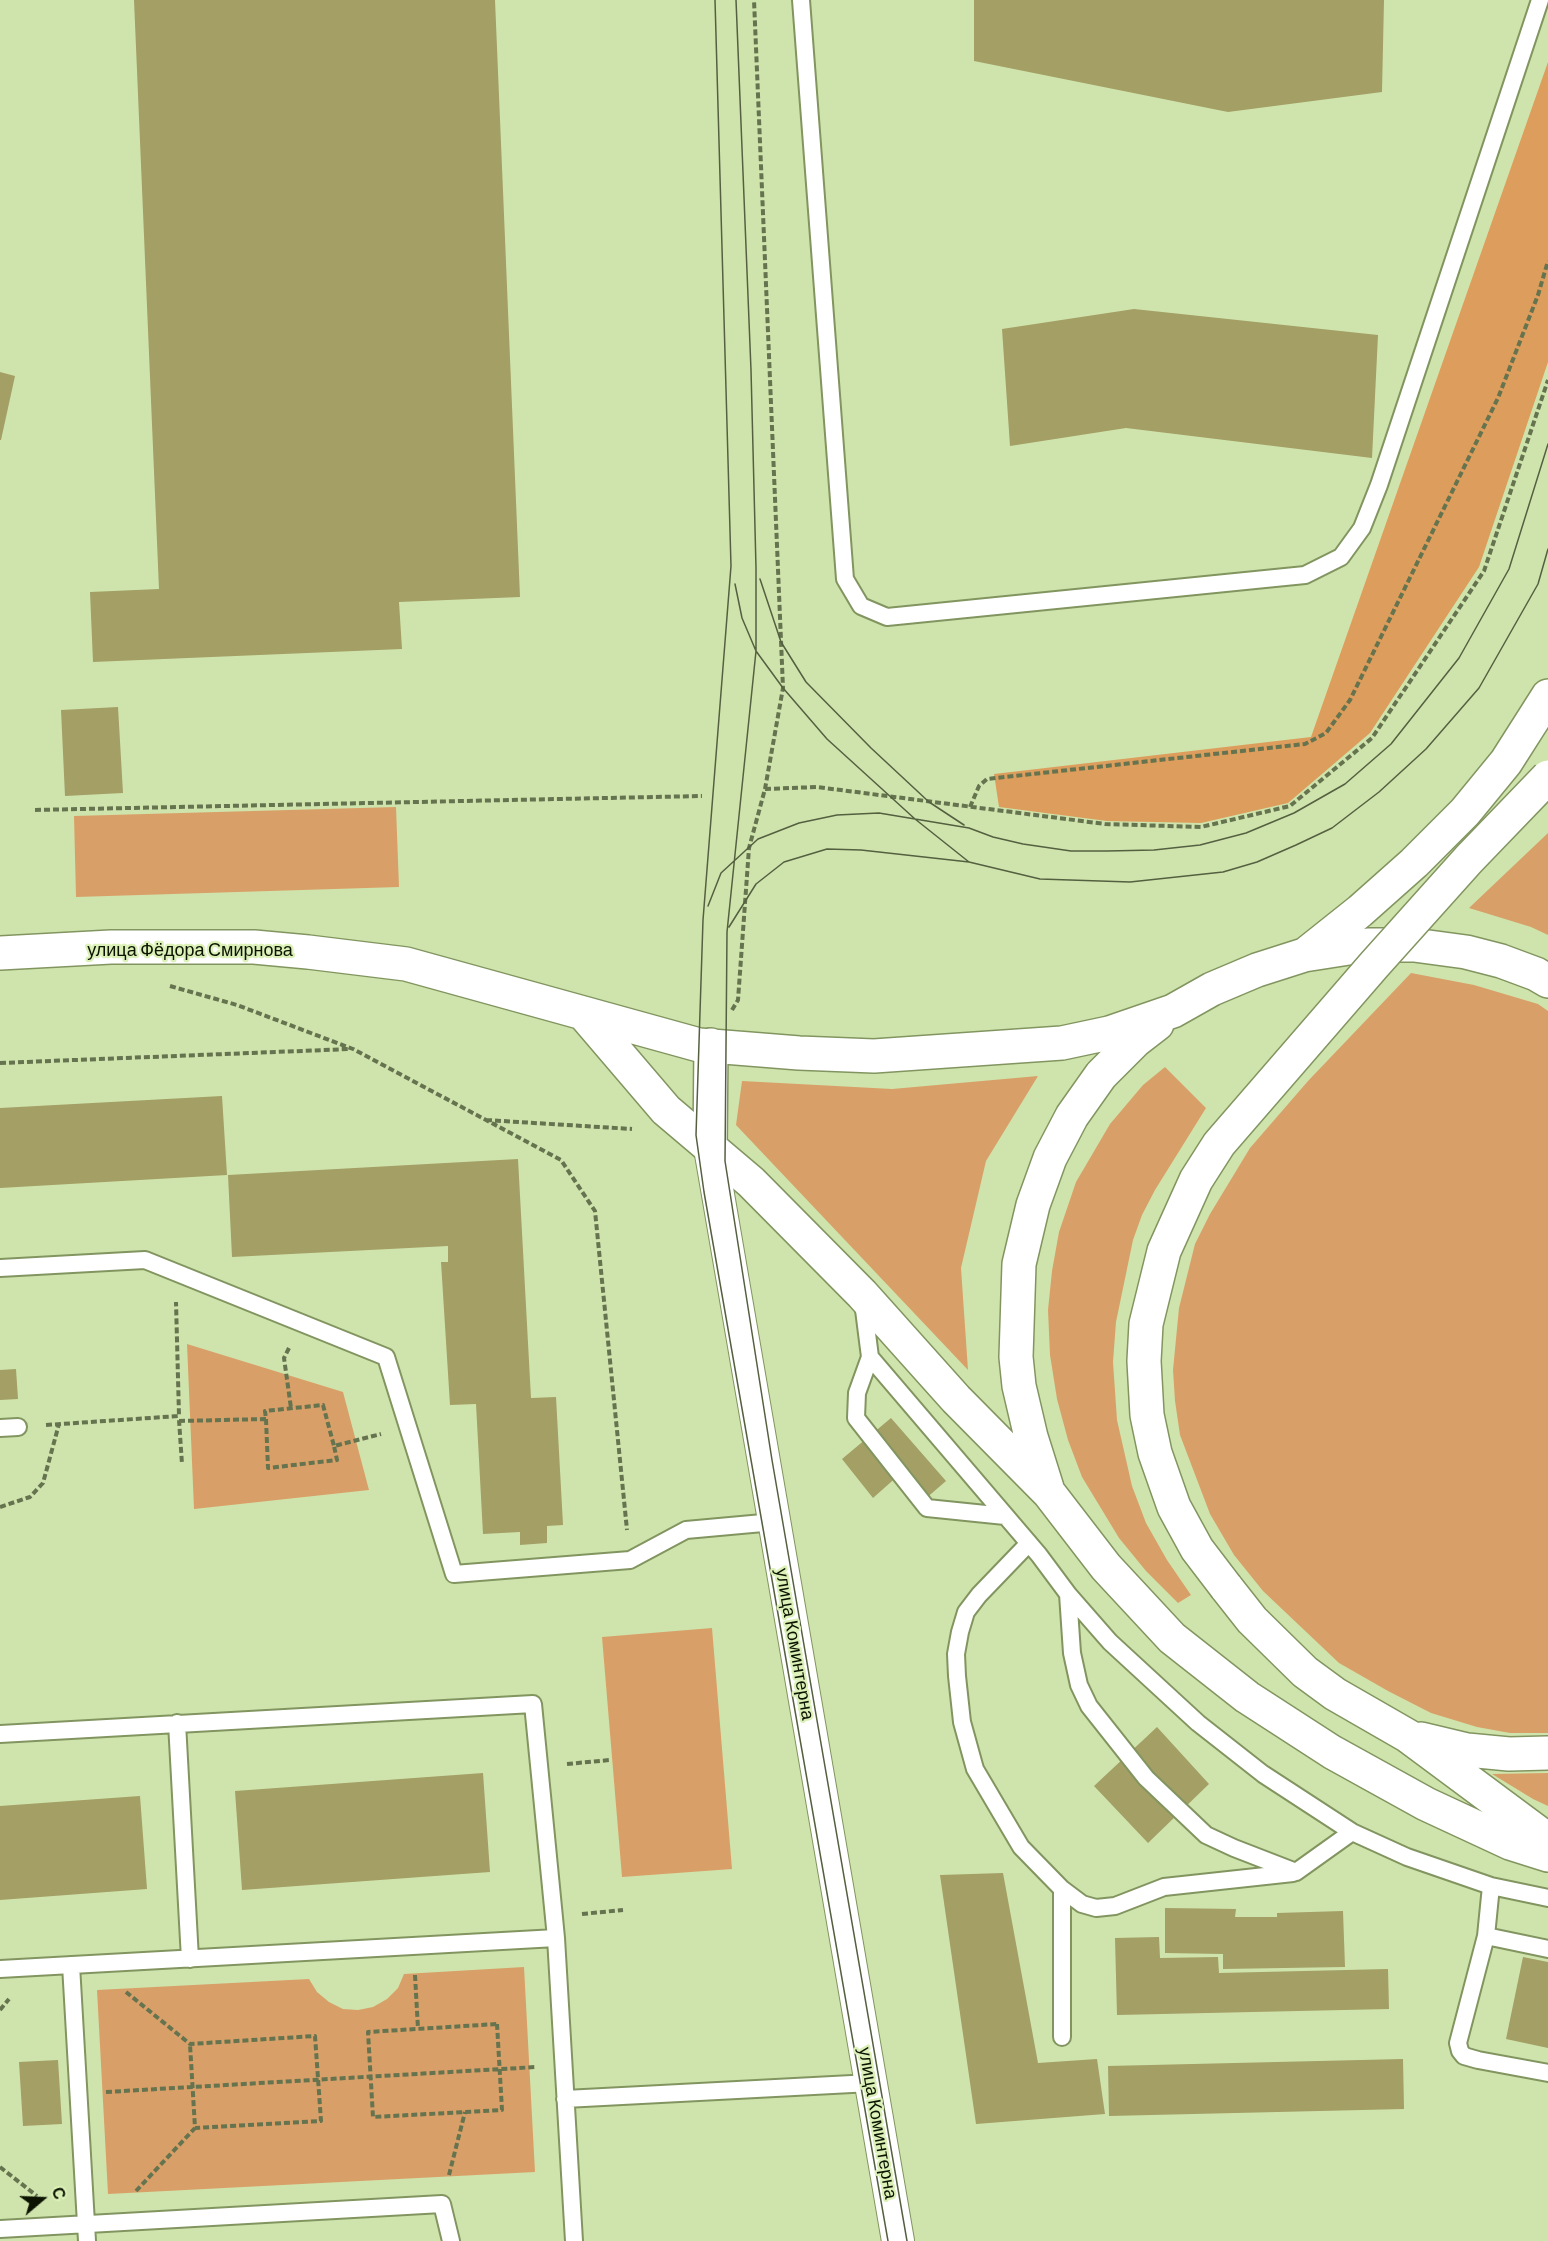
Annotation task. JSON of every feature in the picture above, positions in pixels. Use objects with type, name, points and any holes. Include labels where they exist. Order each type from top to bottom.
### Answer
[{"type":"main road","points":[[1304,955],[1360,911],[1414,863],[1465,812],[1506,762],[1548,696]]},
{"type":"main road","points":[[1548,777],[1374,965],[1219,1144],[1197,1180],[1164,1251],[1146,1324],[1144,1361],[1147,1415],[1155,1453],[1174,1507],[1197,1549],[1252,1620],[1305,1672],[1354,1706],[1408,1736],[1548,1840]]},
{"type":"main road","points":[[1049,1493],[1031,1437],[1019,1386],[1016,1357],[1019,1264],[1033,1205],[1050,1158],[1072,1116],[1095,1083],[1135,1041],[1173,1011],[1221,985],[1257,970],[1304,955],[1368,945],[1414,945],[1466,952],[1501,961],[1548,981]]},
{"type":"main road","name":"улица Фёдора Смирнова","points":[[0,953],[111,947],[254,947],[308,951],[406,964],[699,1045],[799,1053],[874,1056],[1062,1043],[1109,1033],[1173,1011]]},
{"type":"main road","points":[[584,1014],[666,1110],[751,1182],[862,1294],[956,1399],[1049,1493],[1106,1567],[1173,1638],[1247,1697],[1332,1752],[1426,1804],[1510,1843],[1548,1855]]},
{"type":"main road","name":"улица Коминтерна","points":[[710,1148],[711,1045]]},
{"type":"main road","points":[[1408,1736],[1467,1750],[1509,1754],[1548,1753]]},
{"type":"street","name":"улица Коминтерна","points":[[710,1148],[898,2241]]},
{"type":"lane","points":[[801,0],[845,579],[861,606],[887,617],[1305,575],[1341,557],[1362,528],[1379,485],[1540,0]]},
{"type":"lane","points":[[0,1268],[145,1260],[386,1357],[454,1574],[630,1560],[687,1530],[774,1522]]},
{"type":"lane","points":[[862,1294],[870,1356],[857,1393],[856,1418],[927,1508],[1005,1515]]},
{"type":"lane","points":[[870,1356],[1110,1642],[1198,1723],[1263,1774],[1353,1832],[1407,1857],[1491,1886],[1548,1898]]},
{"type":"lane","points":[[0,1428],[18,1427]]},
{"type":"lane","points":[[1029,1543],[979,1595],[966,1612],[956,1654],[957,1676],[962,1722],[975,1769],[1021,1847],[1062,1889],[1082,1905],[1096,1908],[1115,1906],[1164,1887],[1296,1872],[1353,1832]]},
{"type":"lane","points":[[1068,1594],[1072,1653],[1079,1685],[1089,1706],[1146,1778],[1206,1835],[1296,1872]]},
{"type":"lane","points":[[0,1734],[533,1704],[556,1938],[574,2241]]},
{"type":"lane","points":[[177,1724],[190,1959]]},
{"type":"lane","points":[[1491,1886],[1486,1936],[1458,2043],[1460,2050],[1464,2056],[1478,2060],[1548,2073]]},
{"type":"lane","points":[[1062,1889],[1062,2037]]},
{"type":"lane","points":[[1486,1936],[1548,1949]]},
{"type":"lane","points":[[0,1970],[556,1938]]},
{"type":"lane","points":[[70,1965],[86,2233]]},
{"type":"lane","points":[[565,2099],[871,2083]]},
{"type":"lane","points":[[0,2229],[86,2233],[106,2223],[442,2204],[451,2241]]},
{"type":"path","points":[[711,1045],[738,1000],[749,848],[765,789],[783,688],[754,0]]},
{"type":"path","points":[[970,807],[980,786],[987,779],[1305,744],[1326,733],[1350,700],[1498,398],[1538,295],[1548,261]]},
{"type":"path","points":[[765,789],[817,787],[1105,824],[1201,827],[1290,806],[1372,738],[1484,571],[1548,380]]},
{"type":"path","points":[[36,810],[702,796]]},
{"type":"path","points":[[159,983],[237,1005],[353,1049],[561,1160],[595,1211],[630,1560]]},
{"type":"path","points":[[0,1063],[353,1049]]},
{"type":"path","points":[[486,1120],[640,1129],[666,1110]]},
{"type":"path","points":[[175,1272],[182,1464]]},
{"type":"path","points":[[291,1408],[284,1358],[301,1323]]},
{"type":"path","points":[[323,1405],[337,1460],[268,1468],[265,1411],[291,1408],[323,1405]]},
{"type":"path","points":[[18,1427],[179,1419],[266,1419]]},
{"type":"path","points":[[0,1507],[30,1497],[43,1483],[59,1424]]},
{"type":"path","points":[[334,1446],[408,1427]]},
{"type":"path","points":[[539,1766],[610,1760]]},
{"type":"path","points":[[554,1916],[623,1910]]},
{"type":"path","points":[[413,1946],[418,2029]]},
{"type":"path","points":[[92,1964],[190,2044],[315,2036],[321,2121],[195,2128],[106,2223]]},
{"type":"path","points":[[496,2024],[500,2069],[502,2110],[373,2117],[368,2032],[496,2024]]},
{"type":"path","points":[[190,2044],[195,2128]]},
{"type":"path","points":[[78,2093],[563,2066]]},
{"type":"path","points":[[442,2204],[465,2112]]},
{"type":"shaded area","points":[[1548,62],[1548,362],[1479,567],[1370,733],[1288,803],[1201,823],[1107,821],[999,807],[994,774],[1311,737]]},
{"type":"shaded area","points":[[396,807],[399,887],[76,897],[74,816]]},
{"type":"shaded area","points":[[1548,833],[1548,935],[1531,927],[1469,908]]},
{"type":"shaded area","points":[[1411,973],[1474,985],[1538,1004],[1548,1011],[1548,1733],[1510,1733],[1477,1727],[1431,1713],[1339,1663],[1263,1591],[1234,1555],[1210,1514],[1180,1435],[1173,1370],[1179,1308],[1195,1244],[1210,1214],[1250,1148],[1308,1081]]},
{"type":"shaded area","points":[[1165,1067],[1206,1108],[1142,1215],[1133,1240],[1116,1322],[1113,1362],[1117,1420],[1132,1486],[1146,1523],[1167,1560],[1191,1595],[1178,1603],[1146,1571],[1119,1538],[1082,1477],[1068,1440],[1057,1399],[1050,1355],[1048,1310],[1059,1232],[1076,1182],[1110,1124],[1143,1085]]},
{"type":"shaded area","points":[[1038,1076],[986,1161],[961,1268],[968,1370],[736,1125],[742,1081],[892,1089]]},
{"type":"shaded area","points":[[187,1344],[343,1392],[369,1490],[194,1509]]},
{"type":"shaded area","points":[[712,1628],[732,1869],[622,1877],[602,1637]]},
{"type":"shaded area","points":[[1548,1773],[1548,1806],[1492,1774]]},
{"type":"shaded area","points":[[524,1967],[535,2172],[108,2194],[97,1990],[309,1979],[317,1992],[329,2002],[343,2009],[358,2010],[373,2007],[387,1999],[398,1988],[404,1974]]},
{"type":"building","points":[[134,0],[495,0],[520,597],[399,602],[402,649],[93,662],[90,592],[159,589]]},
{"type":"building","points":[[974,0],[1384,0],[1382,92],[1228,112],[974,61]]},
{"type":"building","points":[[1134,309],[1378,335],[1372,458],[1126,428],[1010,446],[1002,329]]},
{"type":"building","points":[[0,372],[15,376],[1,440],[0,440]]},
{"type":"building","points":[[118,707],[123,793],[65,796],[61,710]]},
{"type":"building","points":[[222,1096],[227,1175],[0,1188],[0,1108]]},
{"type":"building","points":[[518,1159],[531,1398],[556,1397],[563,1525],[547,1526],[547,1543],[520,1545],[520,1532],[483,1534],[476,1404],[450,1405],[441,1262],[448,1262],[448,1246],[232,1257],[228,1175]]},
{"type":"building","points":[[16,1369],[18,1399],[0,1400],[0,1370]]},
{"type":"building","points":[[891,1418],[946,1481],[924,1500],[900,1474],[873,1498],[842,1459]]},
{"type":"building","points":[[1157,1727],[1209,1784],[1148,1843],[1094,1786]]},
{"type":"building","points":[[483,1773],[490,1872],[242,1890],[235,1791]]},
{"type":"building","points":[[140,1796],[147,1889],[0,1900],[0,1806]]},
{"type":"building","points":[[1003,1873],[1038,2063],[1097,2059],[1105,2114],[976,2124],[940,1875]]},
{"type":"building","points":[[1165,1908],[1236,1909],[1235,1917],[1277,1917],[1277,1913],[1343,1911],[1345,1967],[1223,1969],[1223,1954],[1165,1953]]},
{"type":"building","points":[[1159,1937],[1160,1958],[1218,1957],[1219,1973],[1388,1969],[1389,2009],[1117,2015],[1115,1938]]},
{"type":"building","points":[[1523,1957],[1548,1962],[1548,2048],[1506,2039]]},
{"type":"building","points":[[1403,2059],[1404,2109],[1109,2116],[1108,2066]]},
{"type":"building","points":[[58,2060],[62,2124],[23,2126],[19,2062]]},
{"type":"tram line","points":[[715,0],[731,566],[703,920],[696,1135],[704,1192],[888,2241]]},
{"type":"tram line","points":[[736,0],[751,370],[756,651],[727,932],[725,1161],[772,1460],[907,2241]]},
{"type":"tram line","points":[[708,906],[721,873],[758,839],[799,823],[837,815],[879,813],[969,828],[993,837],[1023,844],[1071,851],[1107,851],[1154,850],[1200,845],[1246,833],[1294,813],[1345,784],[1391,744],[1459,658],[1509,569],[1548,444]]},
{"type":"tram line","points":[[729,927],[756,884],[784,862],[827,849],[861,850],[969,862],[1040,879],[1130,882],[1223,872],[1257,862],[1296,845],[1332,828],[1379,792],[1426,749],[1479,688],[1538,584],[1548,549]]},
{"type":"tram line","points":[[760,579],[781,642],[806,682],[871,748],[929,802],[964,825]]},
{"type":"tram line","points":[[735,584],[742,618],[756,651],[783,688],[827,739],[915,819],[969,862]]}]
